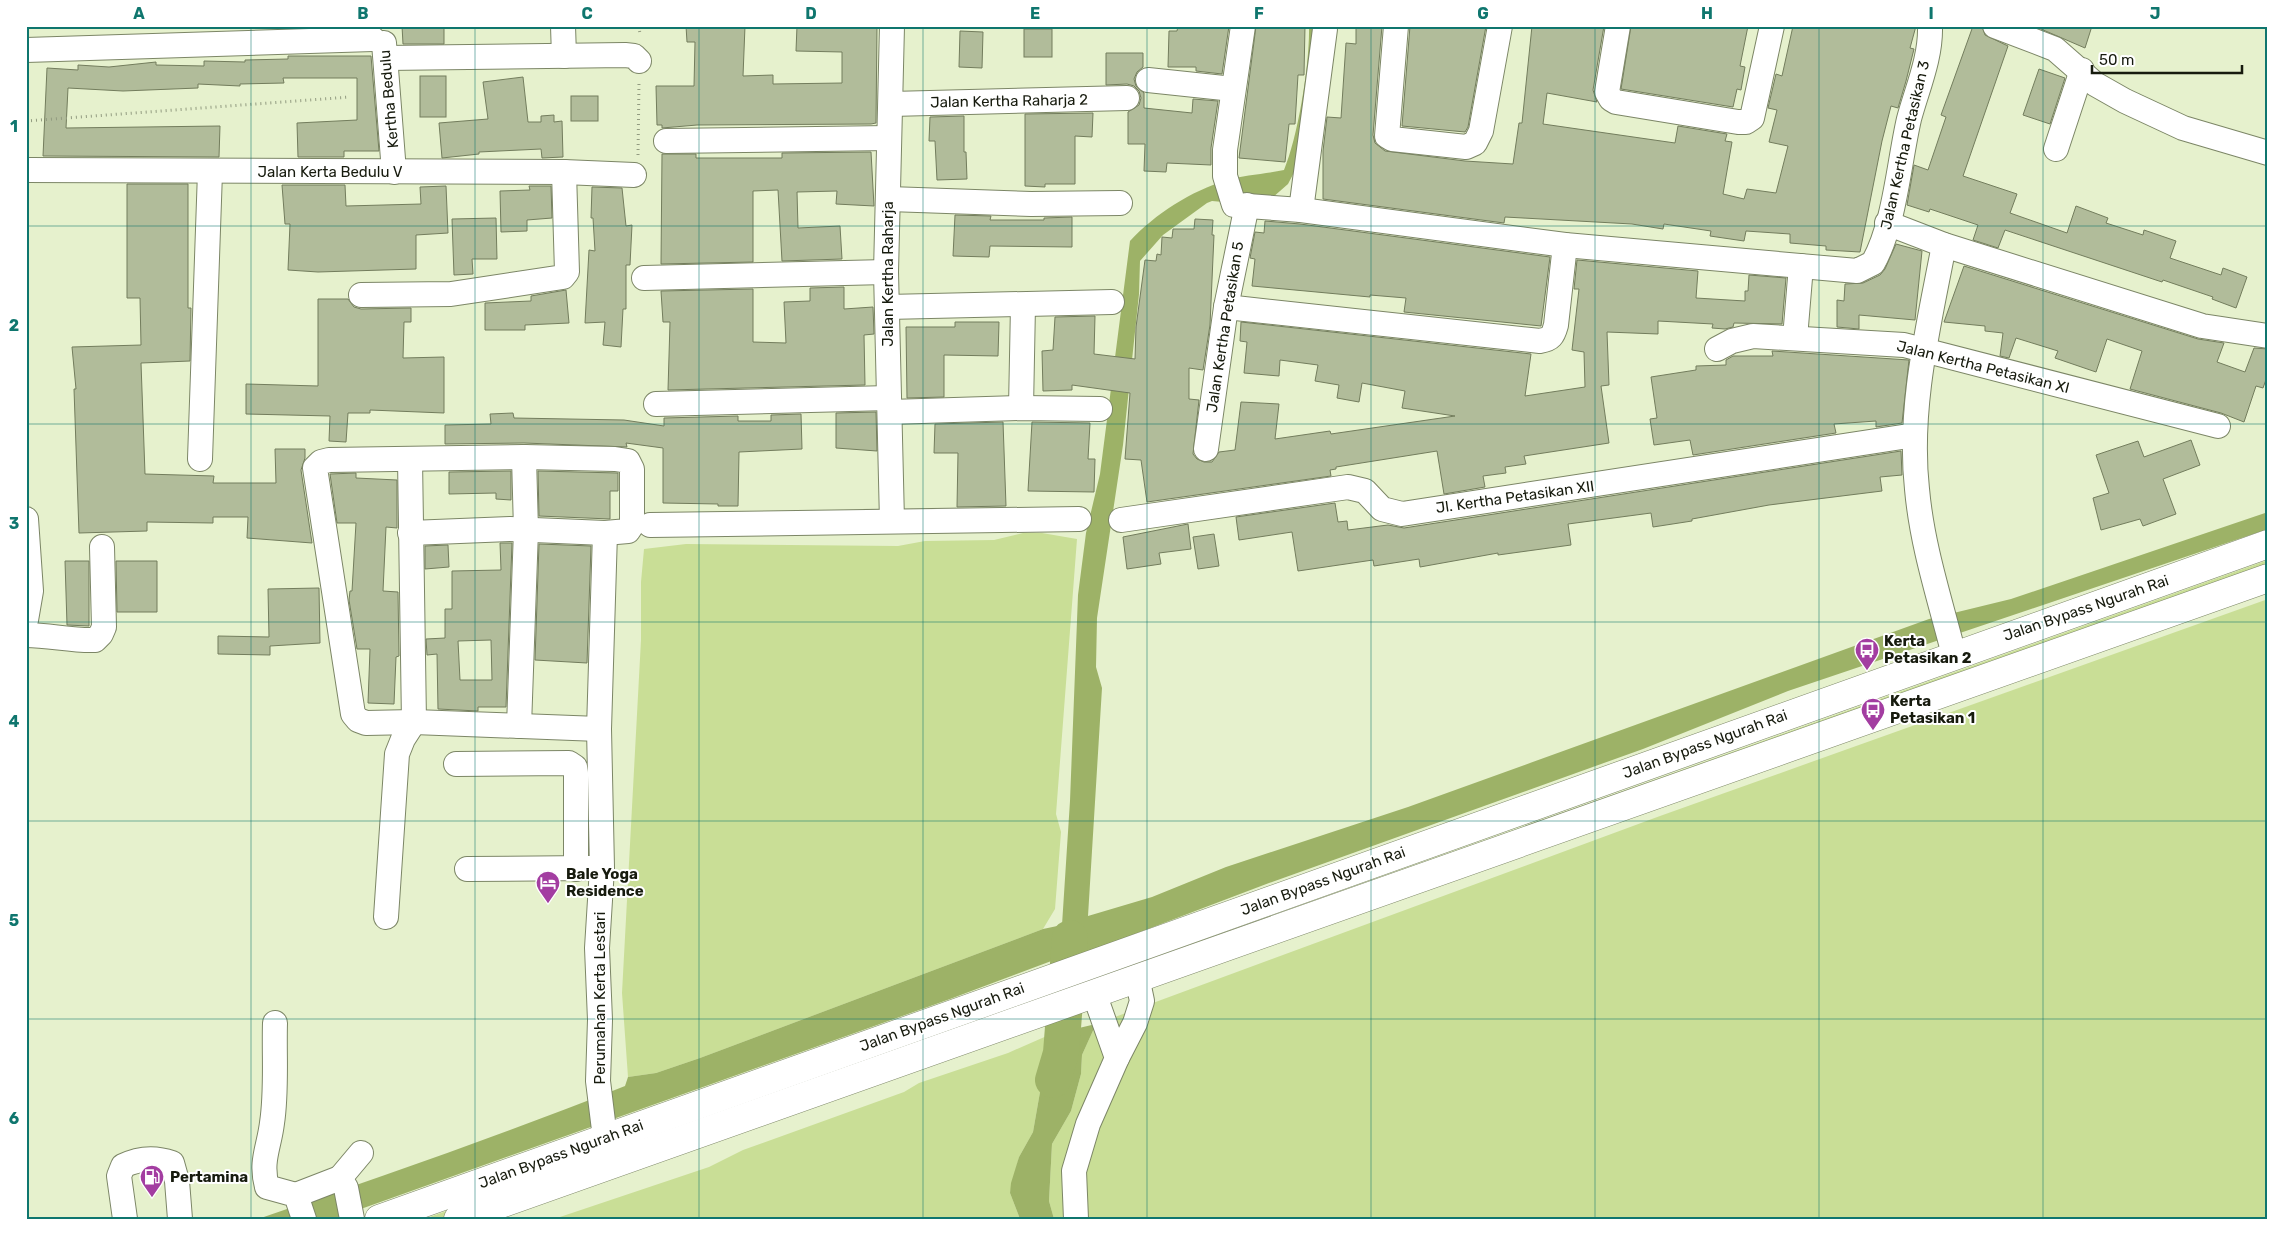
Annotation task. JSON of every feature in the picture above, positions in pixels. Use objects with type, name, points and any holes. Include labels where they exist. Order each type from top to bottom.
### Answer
[{"type":"highway","name":"Jalan Bypass Ngurah Rai","points":[[379,1219],[604,1130],[1039,983],[1952,648],[2268,544]]},
{"type":"highway","name":"Jalan Bypass Ngurah Rai","points":[[458,1219],[2268,578]]},
{"type":"street","points":[[563,26],[564,56]]},
{"type":"street","name":"Jalan Kertha Raharja","points":[[892,26],[886,272],[892,521]]},
{"type":"street","points":[[1242,26],[1225,150],[1225,176],[1240,205],[1301,210],[1565,245],[1801,266],[1795,338]]},
{"type":"street","points":[[1396,26],[1387,136],[1392,139],[1466,147],[1475,143],[1481,131],[1500,26]]},
{"type":"street","points":[[1618,26],[1607,92],[1611,100],[1738,122],[1746,122],[1752,118],[1772,26]]},
{"type":"street","name":"Jalan Kertha Petasikan 3","points":[[1801,266],[1857,271],[1873,263],[1887,224],[1909,119],[1923,74],[1930,26]]},
{"type":"street","points":[[1995,26],[2055,49],[2082,70],[2096,84],[2125,101],[2183,128],[2268,153]]},
{"type":"street","points":[[1301,210],[1325,29]]},
{"type":"street","points":[[26,50],[381,41],[564,56],[625,55],[634,56],[639,61]]},
{"type":"street","name":"Kertha Bedulu","points":[[381,41],[394,172]]},
{"type":"street","points":[[2056,149],[2082,70]]},
{"type":"street","points":[[1148,80],[1233,89]]},
{"type":"street","name":"Jalan Kertha Raharja 2","points":[[891,104],[1128,98]]},
{"type":"street","points":[[666,141],[889,138]]},
{"type":"street","name":"Jalan Kerta Bedulu V","points":[[26,170],[564,172],[634,175]]},
{"type":"street","points":[[200,459],[210,172]]},
{"type":"street","points":[[361,295],[451,294],[563,277],[567,272],[564,172]]},
{"type":"street","points":[[889,199],[1031,204],[1120,203]]},
{"type":"street","name":"Jalan Kertha Petasikan 5","points":[[1206,449],[1240,205]]},
{"type":"street","points":[[1887,224],[1944,245],[2202,326],[2268,336]]},
{"type":"street","points":[[1226,307],[1540,341],[1549,340],[1556,325],[1565,245]]},
{"type":"street","points":[[1944,245],[1925,350],[1915,435],[1916,488],[1923,536],[1952,648]]},
{"type":"street","points":[[644,278],[886,272]]},
{"type":"street","points":[[887,307],[1112,302]]},
{"type":"street","points":[[1021,408],[1022,305]]},
{"type":"street","name":"Jalan Kertha Petasikan XI","points":[[1717,349],[1732,341],[1753,336],[1904,345],[2218,426]]},
{"type":"street","points":[[656,404],[1100,408]]},
{"type":"street","name":"Jl. Kertha Petasikan XII","points":[[1121,520],[1348,487],[1365,491],[1382,509],[1402,514],[1915,435]]},
{"type":"street","points":[[519,726],[526,530],[524,457]]},
{"type":"street","points":[[410,532],[492,529],[605,533],[628,531],[632,525],[632,469],[628,461],[524,457],[329,460],[321,462],[315,468],[353,714],[358,720],[366,723],[414,722],[599,729]]},
{"type":"street","points":[[386,916],[397,754],[403,739],[414,722],[410,459]]},
{"type":"street","points":[[26,519],[32,591],[26,620]]},
{"type":"street","points":[[650,525],[1079,519]]},
{"type":"street","name":"Perumahan Kerta Lestari","points":[[604,1130],[598,1081],[600,1020],[597,948],[602,868],[598,767],[605,533]]},
{"type":"street","points":[[26,635],[43,635],[80,641],[96,640],[104,627],[102,547]]},
{"type":"street","points":[[456,764],[569,763],[574,767],[576,773],[576,869]]},
{"type":"street","points":[[467,869],[602,868]]},
{"type":"street","points":[[1076,1219],[1074,1170],[1088,1124],[1117,1058],[1135,1023],[1142,1001],[1137,977]]},
{"type":"street","points":[[1090,995],[1117,1058]]},
{"type":"street","points":[[275,1023],[272,1124],[265,1153],[263,1173],[267,1188],[300,1206],[343,1183],[361,1153]]},
{"type":"street","points":[[125,1219],[119,1176],[122,1166],[135,1159],[161,1160],[172,1163],[177,1181],[180,1219]]},
{"type":"street","points":[[343,1183],[352,1218]]},
{"type":"path","points":[[634,175],[638,172],[639,61]]},
{"type":"path","points":[[26,121],[350,97]]},
{"type":"shaded area","points":[[1309,26],[1322,26],[1301,159],[1288,184],[1272,198],[1246,204],[1212,201],[1207,203],[1163,235],[1140,261],[1139,294],[1123,445],[1097,618],[1096,667],[1102,688],[1088,916],[1152,897],[1226,867],[1408,807],[1929,619],[2011,599],[2268,512],[2268,529],[1788,691],[1643,749],[1269,883],[1090,951],[1054,960],[950,999],[344,1215],[332,1219],[258,1219],[442,1155],[580,1104],[625,1086],[628,1077],[656,1073],[700,1058],[1043,929],[1062,925],[1070,801],[1078,595],[1086,533],[1100,474],[1130,241],[1174,204],[1200,190],[1234,178],[1284,170],[1294,139],[1302,100]]},
{"type":"shaded area","points":[[1023,533],[1042,533],[1077,539],[1056,814],[1061,832],[1055,909],[1043,929],[700,1058],[656,1073],[628,1077],[622,993],[641,640],[641,582],[644,549],[686,544],[898,546],[925,541],[994,540]]},
{"type":"shaded area","points":[[2268,560],[2268,565],[439,1219],[424,1219],[767,1097],[1083,980],[1302,906]]},
{"type":"shaded area","points":[[2268,599],[2268,1219],[1054,1219],[1049,1201],[1052,1144],[1071,1111],[1081,1074],[1082,1055],[1096,1024],[1660,816]]},
{"type":"shaded area","points":[[1096,1024],[1082,1055],[1081,1074],[1071,1111],[1052,1144],[1049,1201],[1054,1219],[1020,1219],[1010,1193],[1011,1183],[1019,1157],[1033,1132],[1043,1075],[1055,1050],[1056,1042],[1049,1035]]},
{"type":"shaded area","points":[[1049,1035],[1056,1042],[1055,1050],[1043,1075],[1033,1132],[1019,1157],[1010,1193],[1020,1219],[554,1219],[709,1167],[743,1150],[904,1092],[919,1083],[1008,1053]]},
{"type":"building","points":[[402,26],[444,26],[444,44],[403,44]]},
{"type":"building","points":[[686,26],[745,26],[743,76],[773,75],[773,84],[842,83],[842,52],[796,51],[797,26],[877,26],[876,123],[697,125],[662,128],[662,125],[657,125],[656,86],[694,86],[695,42],[687,42]]},
{"type":"building","points":[[1178,26],[1229,26],[1222,74],[1196,71],[1196,67],[1168,67],[1169,31],[1177,31]]},
{"type":"building","points":[[1256,26],[1305,26],[1304,75],[1298,75],[1295,124],[1289,124],[1285,162],[1239,158]]},
{"type":"building","points":[[1356,26],[1382,26],[1373,135],[1375,143],[1385,151],[1465,161],[1513,164],[1519,123],[1522,123],[1532,26],[1604,26],[1593,90],[1597,102],[1547,93],[1543,124],[1675,143],[1678,126],[1727,134],[1725,141],[1732,142],[1723,194],[1744,199],[1747,189],[1776,193],[1788,146],[1769,142],[1777,110],[1768,108],[1776,74],[1782,76],[1793,26],[1916,26],[1910,48],[1914,49],[1906,81],[1898,108],[1891,106],[1882,141],[1860,252],[1826,250],[1826,246],[1790,243],[1790,234],[1746,231],[1744,241],[1710,236],[1711,231],[1664,224],[1663,229],[1632,224],[1505,217],[1504,223],[1323,199],[1323,151],[1327,117],[1341,118],[1346,43],[1356,44]]},
{"type":"building","points":[[1410,26],[1486,26],[1468,127],[1465,132],[1402,126]]},
{"type":"building","points":[[1631,26],[1748,26],[1740,66],[1745,67],[1741,90],[1737,89],[1733,107],[1621,89]]},
{"type":"building","points":[[1973,26],[1982,26],[1985,35],[2008,46],[1963,176],[2017,194],[2010,213],[2067,233],[2076,206],[2108,218],[2106,223],[2143,235],[2144,230],[2176,241],[2170,258],[2221,275],[2223,268],[2247,277],[2236,308],[2212,299],[2213,297],[2163,280],[2162,282],[2005,230],[1998,248],[1973,240],[1978,225],[1930,209],[1929,212],[1907,205],[1914,165],[1928,170],[1946,117],[1941,115]]},
{"type":"building","points":[[2034,26],[2092,26],[2085,48]]},
{"type":"building","points":[[1024,29],[1052,29],[1052,57],[1024,57]]},
{"type":"building","points":[[960,31],[983,32],[982,68],[959,67]]},
{"type":"building","points":[[1106,53],[1143,53],[1143,67],[1137,72],[1134,79],[1136,86],[1144,93],[1144,108],[1192,113],[1193,99],[1218,101],[1211,148],[1211,165],[1167,163],[1166,172],[1144,171],[1145,144],[1128,144],[1128,112],[1139,105],[1141,98],[1139,91],[1134,86],[1127,84],[1106,85]]},
{"type":"building","points":[[288,56],[371,56],[379,151],[344,151],[344,157],[298,157],[297,123],[357,120],[357,78],[283,78],[284,83],[240,84],[240,86],[198,84],[198,88],[123,91],[68,88],[66,128],[220,126],[219,157],[43,156],[47,68],[78,70],[78,65],[109,67],[156,62],[156,65],[204,66],[204,61],[245,62],[245,60],[288,59]]},
{"type":"building","points":[[2039,69],[2065,78],[2050,124],[2023,115]]},
{"type":"building","points":[[420,76],[446,76],[446,117],[420,117]]},
{"type":"building","points":[[523,77],[528,122],[541,122],[541,116],[554,115],[554,122],[562,121],[563,157],[542,158],[541,149],[479,152],[479,154],[442,158],[439,123],[488,119],[483,82]]},
{"type":"building","points":[[571,96],[598,96],[598,121],[571,121]]},
{"type":"building","points":[[1093,113],[1092,137],[1075,136],[1075,184],[1045,184],[1045,187],[1025,186],[1025,114]]},
{"type":"building","points":[[964,116],[964,152],[966,152],[967,179],[937,180],[935,141],[929,141],[930,117]]},
{"type":"building","points":[[871,152],[874,206],[836,204],[837,191],[797,192],[798,228],[840,226],[842,259],[782,261],[778,190],[753,191],[753,262],[661,264],[662,154],[696,154],[696,158],[782,158],[782,153]]},
{"type":"building","points":[[127,184],[188,184],[188,308],[191,308],[190,361],[141,363],[145,474],[214,476],[213,483],[276,483],[275,449],[305,449],[305,458],[301,470],[312,543],[247,538],[248,517],[213,517],[213,523],[147,522],[147,531],[79,533],[74,389],[76,389],[72,347],[141,345],[140,298],[127,298]]},
{"type":"building","points":[[282,185],[345,185],[346,206],[421,204],[420,187],[446,186],[448,233],[416,235],[416,269],[318,272],[288,270],[290,224],[285,224]]},
{"type":"building","points":[[529,186],[551,186],[552,218],[527,220],[527,231],[501,232],[500,191],[530,190]]},
{"type":"building","points":[[592,187],[622,188],[626,226],[632,225],[630,265],[626,265],[626,309],[623,309],[621,347],[603,345],[605,322],[585,323],[589,250],[595,251],[593,218],[591,218]]},
{"type":"building","points":[[955,215],[991,216],[990,220],[1044,220],[1044,218],[1072,217],[1072,247],[990,246],[989,257],[953,256]]},
{"type":"building","points":[[496,218],[497,259],[472,259],[473,274],[454,275],[452,219]]},
{"type":"building","points":[[1195,219],[1213,220],[1212,235],[1214,235],[1210,325],[1203,370],[1189,368],[1189,399],[1199,400],[1193,454],[1197,459],[1204,462],[1212,462],[1219,452],[1235,450],[1241,402],[1279,404],[1275,439],[1330,431],[1331,434],[1455,416],[1402,408],[1405,391],[1362,383],[1359,402],[1337,398],[1339,385],[1315,381],[1318,365],[1280,360],[1279,376],[1244,373],[1247,342],[1240,341],[1241,322],[1531,354],[1525,396],[1585,387],[1584,352],[1572,350],[1579,289],[1574,289],[1577,260],[1698,271],[1696,298],[1745,301],[1745,291],[1748,291],[1749,275],[1786,278],[1782,324],[1734,323],[1733,327],[1725,329],[1712,328],[1713,324],[1658,321],[1658,334],[1607,332],[1609,385],[1601,386],[1609,443],[1524,456],[1526,464],[1505,467],[1506,473],[1483,476],[1485,487],[1444,494],[1437,451],[1336,467],[1336,469],[1330,470],[1331,476],[1147,502],[1141,460],[1125,459],[1130,393],[1072,385],[1072,390],[1043,391],[1042,351],[1053,350],[1055,317],[1095,316],[1094,354],[1135,359],[1136,327],[1145,260],[1156,261],[1157,254],[1161,255],[1162,237],[1172,238],[1173,229],[1194,229]]},
{"type":"building","points":[[1265,221],[1550,257],[1541,326],[1404,312],[1406,298],[1370,295],[1370,297],[1252,286],[1255,259],[1250,258],[1255,232],[1264,233]]},
{"type":"building","points":[[1896,244],[1922,251],[1915,320],[1859,315],[1859,329],[1837,327],[1837,300],[1844,301],[1845,284],[1863,283],[1880,275],[1885,269]]},
{"type":"building","points":[[1964,266],[2198,339],[2224,343],[2217,362],[2245,372],[2254,348],[2268,349],[2268,374],[2263,388],[2256,386],[2244,422],[2221,413],[2130,389],[2142,351],[2107,339],[2096,372],[2055,358],[2058,351],[2016,338],[2009,358],[2000,356],[2003,333],[1985,331],[1985,326],[1944,322]]},
{"type":"building","points":[[844,287],[844,309],[873,307],[874,334],[864,335],[865,385],[668,390],[670,322],[663,322],[661,291],[753,289],[753,342],[786,343],[784,302],[810,301],[810,288]]},
{"type":"building","points":[[566,290],[569,323],[525,325],[525,330],[485,330],[485,303],[531,301],[531,296]]},
{"type":"building","points":[[318,299],[348,299],[354,307],[361,309],[411,308],[411,322],[404,322],[403,358],[444,357],[444,413],[370,410],[370,413],[348,413],[346,442],[329,441],[330,416],[246,414],[246,384],[318,386]]},
{"type":"building","points":[[955,322],[999,322],[998,356],[944,355],[944,397],[907,398],[906,327],[955,327]]},
{"type":"building","points":[[1772,351],[1909,360],[1902,423],[1876,427],[1876,421],[1834,424],[1836,433],[1693,455],[1690,440],[1654,445],[1650,419],[1657,418],[1651,377],[1696,370],[1696,366],[1726,365],[1726,360],[1733,356],[1773,356]]},
{"type":"building","points":[[876,412],[877,451],[836,448],[836,413]]},
{"type":"building","points":[[513,413],[514,418],[624,420],[664,426],[664,418],[738,416],[738,421],[771,421],[771,415],[801,414],[802,449],[739,452],[738,506],[718,506],[718,504],[663,503],[663,448],[626,443],[627,447],[524,443],[445,444],[445,425],[491,424],[490,414]]},
{"type":"building","points":[[1003,422],[1006,506],[957,507],[958,453],[934,453],[935,424]]},
{"type":"building","points":[[1032,422],[1090,423],[1088,459],[1095,459],[1094,492],[1028,491]]},
{"type":"building","points":[[2191,440],[2200,465],[2163,479],[2176,514],[2143,526],[2140,519],[2101,530],[2093,498],[2109,493],[2096,455],[2138,441],[2144,457]]},
{"type":"building","points":[[1901,451],[1902,475],[1880,477],[1882,491],[1769,505],[1653,527],[1651,513],[1568,524],[1571,545],[1498,555],[1498,553],[1420,567],[1419,559],[1374,566],[1373,560],[1298,571],[1292,532],[1239,540],[1236,517],[1335,503],[1338,522],[1347,521],[1348,530],[1388,525],[1404,528]]},
{"type":"building","points":[[511,471],[511,500],[496,499],[496,493],[449,494],[449,472]]},
{"type":"building","points":[[538,471],[618,473],[618,491],[610,491],[610,519],[539,516]]},
{"type":"building","points":[[356,473],[356,478],[397,480],[397,528],[386,527],[383,591],[398,592],[399,656],[396,657],[394,704],[368,703],[370,649],[357,649],[349,600],[350,591],[352,591],[356,523],[337,523],[330,474]]},
{"type":"building","points":[[1188,524],[1191,549],[1159,553],[1161,564],[1127,569],[1123,537]]},
{"type":"building","points":[[1214,534],[1219,566],[1198,569],[1193,537]]},
{"type":"building","points":[[500,543],[512,543],[506,707],[478,707],[478,711],[438,709],[437,654],[427,655],[426,639],[445,638],[445,609],[452,609],[452,571],[501,570]],"holes":[[[491,640],[492,680],[460,680],[458,641]]]},
{"type":"building","points":[[539,544],[591,546],[587,663],[535,660]]},
{"type":"building","points":[[448,545],[449,567],[425,569],[425,546]]},
{"type":"building","points":[[65,561],[89,561],[89,626],[67,625]]},
{"type":"building","points":[[116,561],[157,561],[157,612],[117,612]]},
{"type":"building","points":[[319,588],[320,643],[270,646],[270,655],[218,654],[218,636],[269,637],[268,589]]},
{"type":"waterway","points":[[1053,1080],[1061,1053],[1070,938]]},
{"type":"place","name":"Kerta Petasikan 2","points":[[1867,671]]},
{"type":"place","name":"Kerta Petasikan 1","points":[[1873,731]]},
{"type":"place","name":"Bale Yoga Residence","points":[[548,904]]},
{"type":"place","name":"Pertamina","points":[[152,1198]]}]
